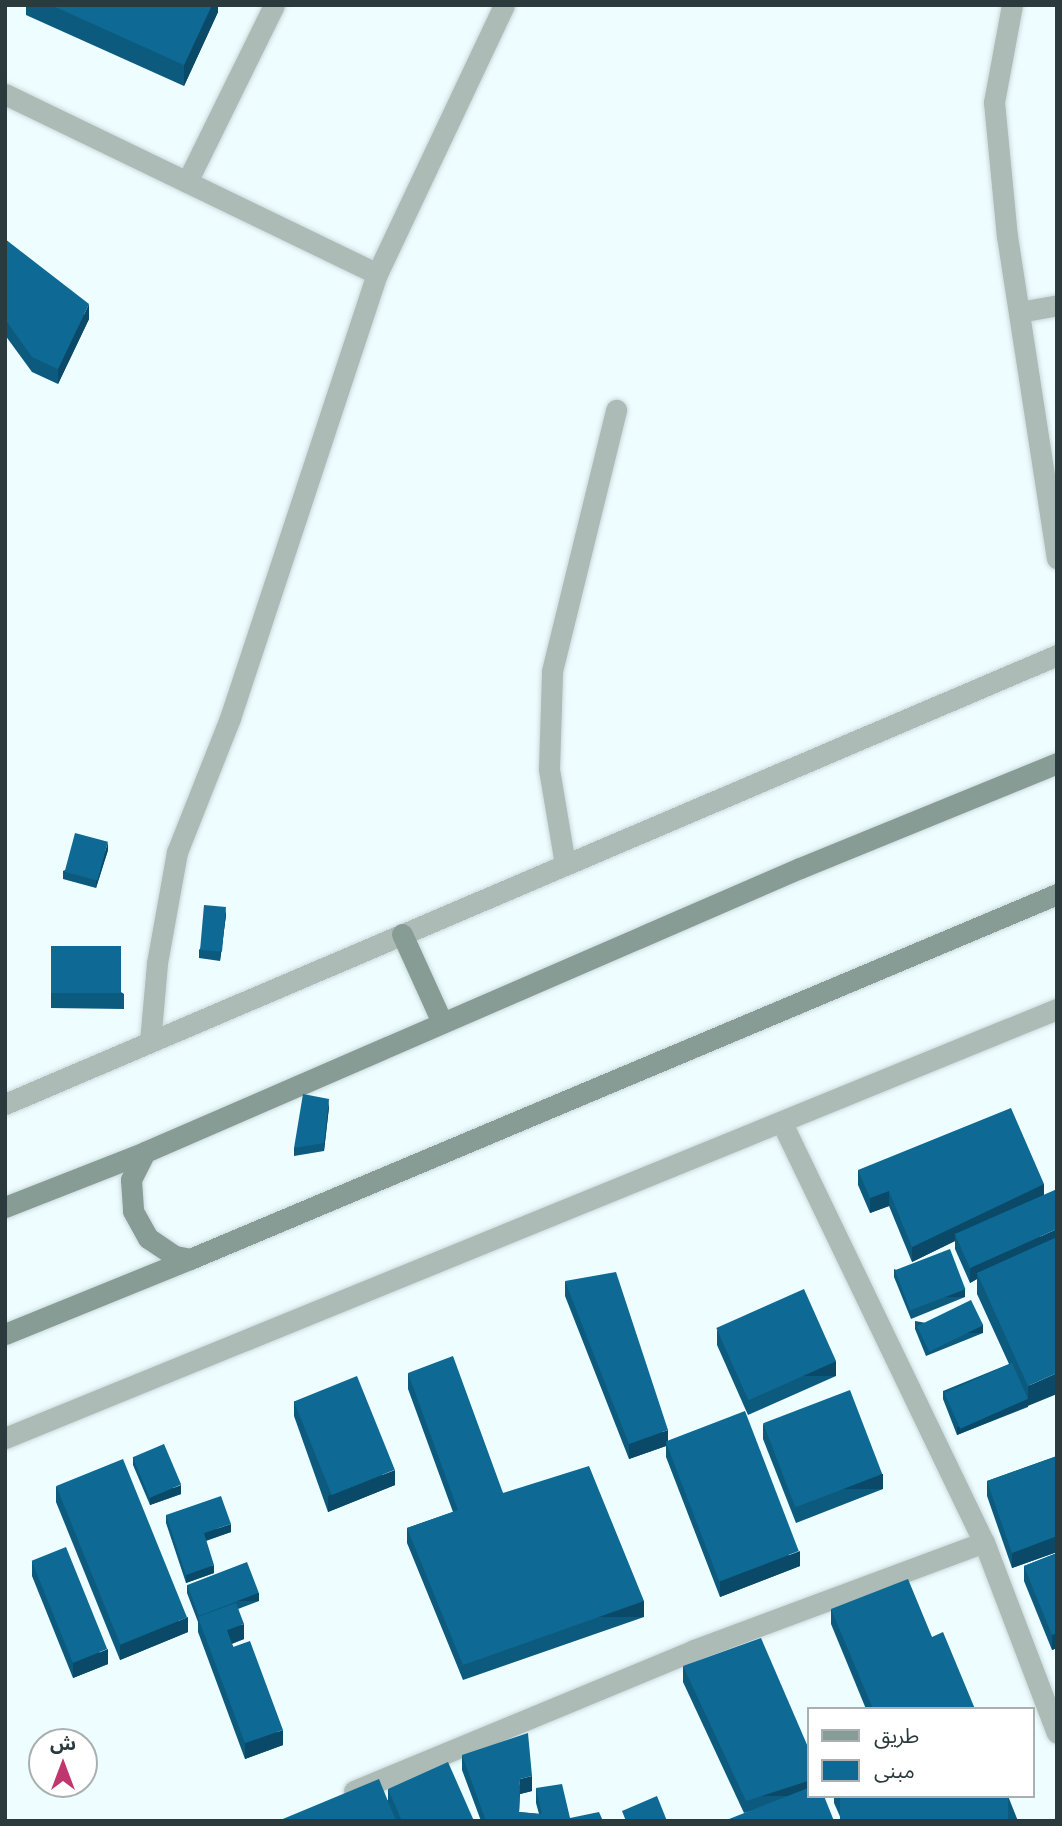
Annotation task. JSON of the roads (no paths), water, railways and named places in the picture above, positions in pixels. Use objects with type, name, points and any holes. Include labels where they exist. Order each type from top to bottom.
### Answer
[{"type":"street","points":[[187,182],[274,5]]},
{"type":"street","points":[[150,1042],[157,963],[177,852],[230,718],[377,274],[504,5]]},
{"type":"street","points":[[1012,5],[994,102],[1007,236],[1057,558]]},
{"type":"street","points":[[5,94],[377,274]]},
{"type":"street","points":[[1019,312],[1057,305]]},
{"type":"street","points":[[565,864],[549,769],[552,671],[615,410]]},
{"type":"street","points":[[5,1104],[1057,655]]},
{"type":"street","points":[[5,1207],[145,1152],[800,868],[1057,762]]},
{"type":"street","points":[[5,1334],[190,1259],[1057,894]]},
{"type":"street","points":[[402,934],[442,1022]]},
{"type":"street","points":[[5,1438],[1057,1009]]},
{"type":"street","points":[[782,1123],[984,1542],[1057,1733]]},
{"type":"street","points":[[145,1152],[131,1180],[133,1211],[148,1238],[168,1252],[190,1259]]},
{"type":"street","points":[[332,1799],[694,1650],[984,1542]]}]
